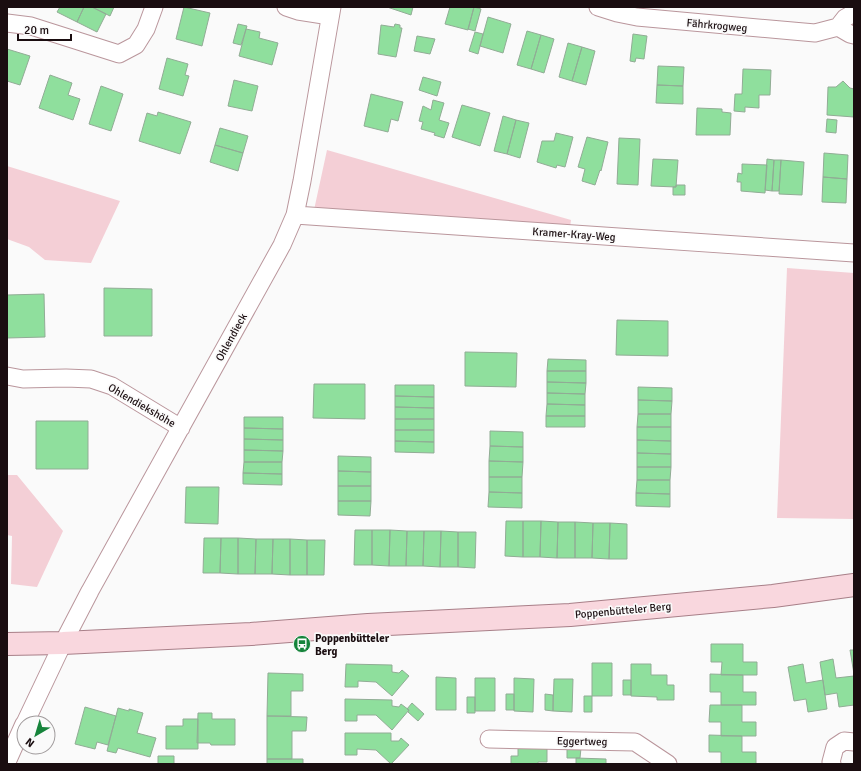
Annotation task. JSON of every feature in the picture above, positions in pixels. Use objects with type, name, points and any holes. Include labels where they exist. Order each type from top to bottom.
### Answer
[{"type":"main road","name":"Poppenbütteler Berg","points":[[7,644],[63,643],[251,634],[368,625],[570,615],[773,596],[854,585]]},
{"type":"street","points":[[7,23],[31,26],[119,54],[136,45],[146,29],[154,7]]},
{"type":"street","points":[[286,7],[298,11],[331,12]]},
{"type":"street","name":"Fährkrogweg","points":[[598,7],[617,13],[638,17],[724,26],[815,33],[838,27],[846,18],[854,13]]},
{"type":"street","name":"Ohlendieck","points":[[28,715],[63,643],[103,568],[282,245],[295,215],[331,12]]},
{"type":"street","points":[[838,27],[854,35]]},
{"type":"street","name":"Kramer-Kray-Weg","points":[[295,215],[854,253]]},
{"type":"street","name":"Ohlendiekshöhe","points":[[7,376],[23,379],[91,379],[112,386],[181,428]]},
{"type":"street","name":"Eggertweg","points":[[489,739],[635,742],[668,764]]},
{"type":"street","points":[[832,764],[831,762],[835,746],[844,740],[854,742]]},
{"type":"street","name":"Ohlendieck","points":[[7,762],[16,742]]},
{"type":"shaded area","points":[[327,150],[571,220],[570,228],[314,210]]},
{"type":"shaded area","points":[[7,166],[120,201],[91,263],[45,260],[29,247],[7,239]]},
{"type":"shaded area","points":[[787,268],[854,273],[854,519],[777,518]]},
{"type":"shaded area","points":[[7,475],[17,475],[63,531],[37,587],[11,584],[12,536],[7,535]]},
{"type":"building","points":[[60,7],[84,7],[77,22],[57,12]]},
{"type":"building","points":[[84,7],[92,7],[106,14],[97,32],[77,22]]},
{"type":"building","points":[[92,7],[114,7],[110,16]]},
{"type":"building","points":[[184,7],[210,13],[202,46],[176,39]]},
{"type":"building","points":[[387,7],[413,7],[411,15]]},
{"type":"building","points":[[450,7],[474,7],[468,30],[445,24]]},
{"type":"building","points":[[474,7],[481,9],[475,31],[468,29]]},
{"type":"building","points":[[488,17],[511,24],[503,53],[480,46]]},
{"type":"building","points":[[238,24],[247,26],[241,45],[233,43]]},
{"type":"building","points":[[395,24],[400,25],[400,28],[402,28],[396,57],[378,54],[381,25],[394,27]]},
{"type":"building","points":[[246,29],[260,32],[259,38],[278,43],[272,65],[239,56]]},
{"type":"building","points":[[527,31],[541,35],[531,69],[517,65]]},
{"type":"building","points":[[475,32],[483,34],[478,54],[469,51]]},
{"type":"building","points":[[633,34],[647,36],[644,59],[636,58],[635,62],[630,61]]},
{"type":"building","points":[[541,35],[554,39],[544,73],[531,69]]},
{"type":"building","points":[[417,36],[435,39],[430,54],[414,51]]},
{"type":"building","points":[[568,43],[582,47],[572,81],[559,77]]},
{"type":"building","points":[[582,47],[595,51],[586,85],[572,81]]},
{"type":"building","points":[[7,49],[30,56],[20,85],[7,81]]},
{"type":"building","points":[[167,58],[188,64],[185,75],[189,76],[183,96],[159,89]]},
{"type":"building","points":[[658,66],[684,67],[683,86],[657,85]]},
{"type":"building","points":[[743,69],[771,70],[770,95],[759,95],[759,108],[745,107],[745,112],[734,111],[735,94],[742,94]]},
{"type":"building","points":[[50,75],[72,83],[68,95],[80,99],[73,120],[39,108]]},
{"type":"building","points":[[423,77],[441,82],[437,96],[419,90]]},
{"type":"building","points":[[234,80],[258,86],[252,111],[228,106]]},
{"type":"building","points":[[843,81],[850,88],[854,89],[854,117],[827,115],[828,87],[836,87]]},
{"type":"building","points":[[657,85],[683,86],[683,104],[656,103]]},
{"type":"building","points":[[101,86],[123,94],[111,131],[89,124]]},
{"type":"building","points":[[371,94],[403,102],[398,121],[391,119],[388,132],[364,126]]},
{"type":"building","points":[[433,100],[444,103],[439,120],[449,123],[444,138],[434,135],[435,133],[421,129],[423,122],[419,121],[423,106],[431,110]]},
{"type":"building","points":[[462,105],[490,113],[480,146],[452,137]]},
{"type":"building","points":[[697,108],[722,109],[722,112],[731,113],[730,135],[696,135]]},
{"type":"building","points":[[158,112],[191,122],[180,154],[139,141],[147,113],[157,116]]},
{"type":"building","points":[[503,116],[516,120],[507,154],[494,151]]},
{"type":"building","points":[[827,119],[837,120],[836,133],[826,132]]},
{"type":"building","points":[[516,120],[529,123],[520,158],[507,154]]},
{"type":"building","points":[[220,128],[248,136],[243,153],[215,145]]},
{"type":"building","points":[[556,133],[573,137],[565,167],[557,165],[556,168],[537,162],[542,141],[554,141]]},
{"type":"building","points":[[587,137],[608,142],[601,171],[600,170],[595,185],[582,181],[585,169],[578,167]]},
{"type":"building","points":[[619,138],[640,139],[638,185],[617,184]]},
{"type":"building","points":[[215,145],[243,153],[238,171],[210,162]]},
{"type":"building","points":[[824,153],[848,155],[847,179],[823,177]]},
{"type":"building","points":[[653,159],[678,160],[676,187],[651,186]]},
{"type":"building","points":[[767,159],[774,160],[772,191],[765,190]]},
{"type":"building","points":[[774,160],[781,160],[779,191],[772,191]]},
{"type":"building","points":[[781,160],[804,162],[802,195],[779,194]]},
{"type":"building","points":[[742,164],[767,165],[765,193],[741,191],[741,182],[737,182],[738,173],[742,174]]},
{"type":"building","points":[[823,177],[847,179],[846,203],[822,202]]},
{"type":"building","points":[[676,185],[685,185],[685,195],[673,195],[673,187],[676,187]]},
{"type":"building","points":[[104,288],[152,289],[152,336],[104,336]]},
{"type":"building","points":[[44,294],[45,337],[7,338],[7,295]]},
{"type":"building","points":[[617,320],[668,321],[668,356],[616,355]]},
{"type":"building","points":[[465,352],[517,353],[516,387],[465,386]]},
{"type":"building","points":[[548,359],[586,360],[586,371],[547,371]]},
{"type":"building","points":[[547,371],[586,371],[586,383],[547,382]]},
{"type":"building","points":[[547,382],[586,383],[585,394],[547,393]]},
{"type":"building","points":[[314,384],[365,384],[365,419],[313,418]]},
{"type":"building","points":[[395,385],[434,385],[434,397],[395,396]]},
{"type":"building","points":[[638,387],[672,388],[672,401],[638,400]]},
{"type":"building","points":[[547,393],[585,394],[585,405],[547,404]]},
{"type":"building","points":[[395,396],[434,397],[434,408],[395,407]]},
{"type":"building","points":[[638,400],[672,401],[671,414],[638,414]]},
{"type":"building","points":[[547,404],[585,405],[585,416],[546,416]]},
{"type":"building","points":[[395,407],[434,408],[434,419],[395,419]]},
{"type":"building","points":[[638,414],[671,414],[671,427],[637,427]]},
{"type":"building","points":[[546,416],[585,416],[585,427],[546,427]]},
{"type":"building","points":[[244,417],[283,417],[283,429],[244,428]]},
{"type":"building","points":[[395,419],[434,419],[434,430],[395,430]]},
{"type":"building","points":[[36,421],[88,421],[88,469],[36,469]]},
{"type":"building","points":[[637,427],[671,427],[671,441],[637,440]]},
{"type":"building","points":[[244,428],[283,429],[283,440],[244,439]]},
{"type":"building","points":[[395,430],[434,430],[434,442],[395,441]]},
{"type":"building","points":[[490,431],[523,432],[523,447],[490,446]]},
{"type":"building","points":[[244,439],[283,440],[283,451],[244,450]]},
{"type":"building","points":[[637,440],[671,441],[671,454],[637,453]]},
{"type":"building","points":[[395,441],[434,442],[434,453],[395,452]]},
{"type":"building","points":[[490,446],[523,447],[523,462],[489,461]]},
{"type":"building","points":[[244,450],[283,451],[282,462],[244,462]]},
{"type":"building","points":[[637,453],[671,454],[671,467],[637,467]]},
{"type":"building","points":[[338,456],[371,457],[371,472],[338,471]]},
{"type":"building","points":[[489,461],[523,462],[522,477],[489,477]]},
{"type":"building","points":[[244,462],[282,462],[282,474],[243,473]]},
{"type":"building","points":[[637,467],[671,467],[670,480],[637,480]]},
{"type":"building","points":[[338,471],[371,472],[371,486],[338,486]]},
{"type":"building","points":[[243,473],[282,474],[282,485],[243,484]]},
{"type":"building","points":[[489,477],[522,477],[522,493],[489,492]]},
{"type":"building","points":[[637,480],[670,480],[670,494],[636,493]]},
{"type":"building","points":[[338,486],[371,486],[371,501],[338,501]]},
{"type":"building","points":[[186,487],[219,487],[218,524],[185,523]]},
{"type":"building","points":[[489,492],[522,493],[522,508],[488,507]]},
{"type":"building","points":[[636,493],[670,494],[670,507],[636,506]]},
{"type":"building","points":[[338,501],[371,501],[370,516],[338,515]]},
{"type":"building","points":[[506,521],[523,521],[523,557],[505,556]]},
{"type":"building","points":[[523,521],[541,521],[540,557],[523,557]]},
{"type":"building","points":[[541,521],[558,522],[557,558],[540,557]]},
{"type":"building","points":[[558,522],[575,522],[575,558],[557,558]]},
{"type":"building","points":[[575,522],[593,523],[592,558],[575,558]]},
{"type":"building","points":[[593,523],[610,523],[609,559],[592,558]]},
{"type":"building","points":[[610,523],[627,524],[627,559],[609,559]]},
{"type":"building","points":[[355,530],[372,530],[372,565],[354,565]]},
{"type":"building","points":[[372,530],[390,530],[389,566],[372,565]]},
{"type":"building","points":[[390,530],[407,531],[406,566],[389,566]]},
{"type":"building","points":[[407,531],[424,531],[423,566],[406,566]]},
{"type":"building","points":[[424,531],[441,531],[440,567],[423,566]]},
{"type":"building","points":[[441,531],[458,532],[458,567],[440,567]]},
{"type":"building","points":[[458,532],[476,532],[475,568],[458,567]]},
{"type":"building","points":[[204,538],[221,538],[220,573],[203,573]]},
{"type":"building","points":[[221,538],[238,538],[238,574],[220,573]]},
{"type":"building","points":[[238,538],[256,539],[255,574],[238,574]]},
{"type":"building","points":[[256,539],[273,539],[272,574],[255,574]]},
{"type":"building","points":[[273,539],[290,539],[290,575],[272,574]]},
{"type":"building","points":[[290,539],[307,540],[307,575],[290,575]]},
{"type":"building","points":[[307,540],[325,540],[324,575],[307,575]]},
{"type":"building","points":[[711,644],[743,644],[743,662],[757,662],[757,675],[721,675],[722,662],[711,662]]},
{"type":"building","points":[[850,650],[854,650],[854,674]]},
{"type":"building","points":[[833,659],[836,678],[854,676],[854,705],[839,707],[837,693],[825,695],[820,662]]},
{"type":"building","points":[[592,663],[612,663],[612,696],[592,696]]},
{"type":"building","points":[[346,664],[392,665],[392,672],[399,673],[402,670],[409,676],[392,696],[376,682],[358,681],[358,687],[345,687]]},
{"type":"building","points":[[631,664],[651,664],[651,675],[667,675],[667,685],[674,685],[674,700],[657,700],[657,697],[631,696]]},
{"type":"building","points":[[803,664],[806,683],[823,680],[827,709],[808,712],[806,699],[794,701],[788,667]]},
{"type":"building","points":[[268,673],[303,674],[303,691],[291,691],[291,716],[267,716]]},
{"type":"building","points":[[710,674],[743,675],[743,692],[756,692],[756,705],[721,705],[721,692],[710,692]]},
{"type":"building","points":[[436,677],[456,678],[456,710],[436,710]]},
{"type":"building","points":[[475,678],[495,678],[495,711],[475,711]]},
{"type":"building","points":[[514,678],[534,679],[533,712],[514,711]]},
{"type":"building","points":[[554,679],[573,679],[572,712],[553,711]]},
{"type":"building","points":[[623,680],[631,680],[631,695],[623,695]]},
{"type":"building","points":[[506,694],[514,694],[514,710],[506,710]]},
{"type":"building","points":[[545,694],[553,695],[553,711],[545,710]]},
{"type":"building","points":[[584,696],[592,696],[592,712],[584,712]]},
{"type":"building","points":[[467,697],[475,697],[475,713],[467,713]]},
{"type":"building","points":[[345,699],[392,700],[392,706],[399,707],[401,704],[409,710],[392,730],[376,715],[357,715],[357,721],[345,721]]},
{"type":"building","points":[[412,703],[424,714],[418,721],[408,712],[409,710],[407,709]]},
{"type":"building","points":[[710,705],[742,705],[742,722],[756,722],[756,736],[721,736],[721,722],[709,722]]},
{"type":"building","points":[[85,707],[116,716],[108,745],[97,742],[95,749],[75,744]]},
{"type":"building","points":[[118,708],[143,713],[137,733],[156,738],[150,757],[118,748],[116,753],[107,751]]},
{"type":"building","points":[[198,713],[212,713],[212,719],[235,719],[235,745],[211,745],[210,743],[197,743]]},
{"type":"building","points":[[267,716],[307,717],[306,731],[292,731],[292,759],[267,759]]},
{"type":"building","points":[[183,719],[198,719],[198,749],[166,749],[166,726],[183,726]]},
{"type":"building","points":[[345,733],[391,733],[391,741],[399,741],[401,738],[409,745],[391,764],[376,750],[357,749],[357,755],[345,755]]},
{"type":"building","points":[[709,735],[742,736],[742,752],[756,752],[756,764],[721,764],[721,752],[709,752]]},
{"type":"building","points":[[518,747],[547,748],[547,762],[538,762],[538,764],[511,764],[511,756],[518,756]]},
{"type":"building","points":[[567,748],[581,748],[580,758],[567,758]]},
{"type":"building","points":[[158,756],[174,756],[174,764],[158,764]]},
{"type":"building","points":[[576,758],[606,759],[606,764],[576,764]]},
{"type":"building","points":[[267,759],[303,759],[303,764],[267,764]]},
{"type":"place","name":"Poppenbütteler Berg","points":[[302,644]]}]
